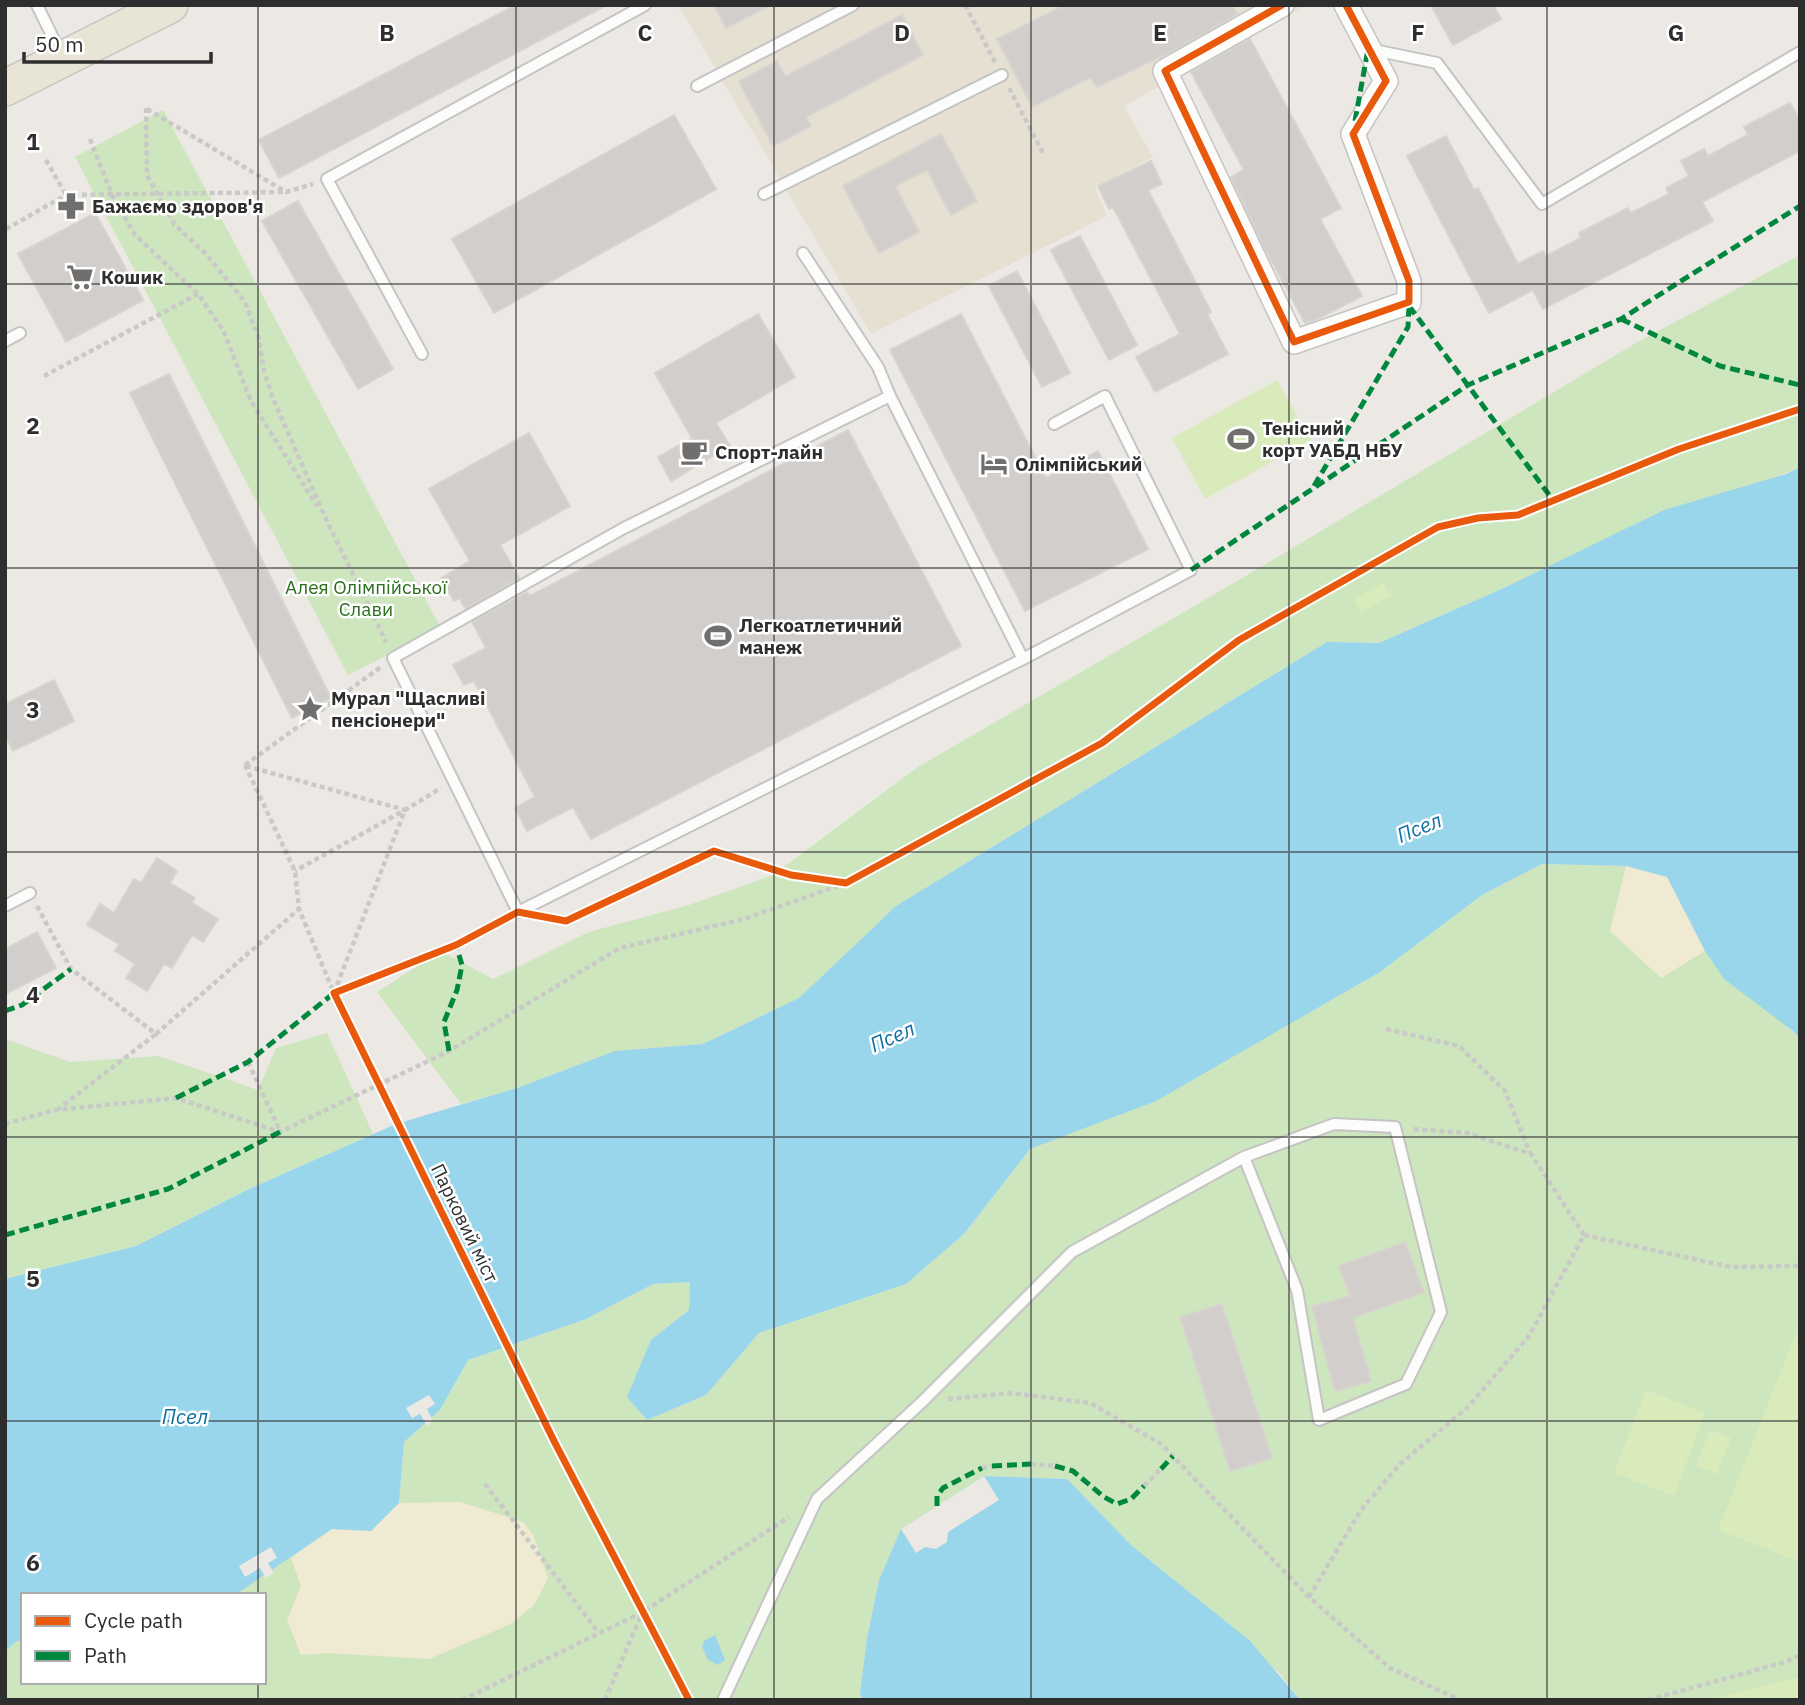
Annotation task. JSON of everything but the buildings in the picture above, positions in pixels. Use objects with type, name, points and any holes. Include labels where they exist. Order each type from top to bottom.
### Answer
[{"type":"main road","points":[[5,88],[170,5]]},
{"type":"street","points":[[1282,5],[1165,71],[1294,342],[1409,302],[1409,281],[1353,134],[1386,81],[1346,5]]},
{"type":"lane","points":[[37,5],[63,58]]},
{"type":"lane","points":[[422,354],[327,179],[645,5]]},
{"type":"lane","points":[[697,86],[853,5]]},
{"type":"lane","points":[[1368,49],[1437,63],[1542,204],[1800,52]]},
{"type":"lane","points":[[764,194],[1002,75]]},
{"type":"lane","points":[[803,253],[878,367],[890,397],[1023,659]]},
{"type":"lane","points":[[5,341],[20,333]]},
{"type":"lane","points":[[890,397],[624,528],[393,658],[518,912],[1023,659],[1191,570],[1105,396],[1054,424]]},
{"type":"lane","points":[[5,906],[30,893]]},
{"type":"lane","points":[[723,1700],[817,1499],[923,1401],[1072,1252],[1244,1157],[1334,1124],[1395,1127],[1441,1312],[1406,1384],[1320,1420],[1297,1290],[1244,1157]]},
{"type":"path","points":[[245,765],[393,658],[327,521],[274,401],[264,371],[259,339],[244,302],[207,256],[174,224],[147,176],[146,108],[286,192]]},
{"type":"path","points":[[90,139],[112,195],[135,235],[198,294],[223,330],[251,401],[327,521]]},
{"type":"path","points":[[46,160],[66,195]]},
{"type":"path","points":[[6,229],[66,195],[286,192],[327,179]]},
{"type":"path","points":[[44,376],[198,294]]},
{"type":"path","points":[[5,1124],[55,1110],[176,1098],[281,1132],[449,1051],[620,948],[744,919],[846,883],[1102,743],[1239,640],[1438,527],[1478,518],[1518,515],[1679,449],[1800,409]]},
{"type":"path","points":[[245,765],[405,810]]},
{"type":"path","points":[[295,871],[454,781]]},
{"type":"path","points":[[334,993],[405,810]]},
{"type":"path","points":[[334,993],[456,945],[518,912],[566,921],[714,851],[792,874],[846,883]]},
{"type":"path","points":[[30,893],[71,969],[156,1034]]},
{"type":"path","points":[[55,1110],[156,1034],[299,909]]},
{"type":"path","points":[[1386,1029],[1459,1046],[1505,1091],[1531,1154],[1584,1235],[1731,1267],[1800,1266]]},
{"type":"path","points":[[248,1062],[281,1132]]},
{"type":"path","points":[[1395,1127],[1467,1133],[1531,1154]]},
{"type":"path","points":[[1309,1597],[1361,1510],[1400,1464],[1467,1408],[1529,1336],[1584,1235]]},
{"type":"path","points":[[923,1401],[1012,1393],[1090,1403],[1161,1444],[1309,1597],[1390,1668],[1460,1700]]},
{"type":"path","points":[[1031,1464],[1055,1466]]},
{"type":"path","points":[[982,1468],[992,1466]]},
{"type":"path","points":[[1144,1486],[1161,1469]]},
{"type":"path","points":[[485,1484],[599,1633]]},
{"type":"path","points":[[461,1700],[643,1612],[817,1499]]},
{"type":"path","points":[[605,1700],[643,1612]]},
{"type":"path","points":[[1648,1700],[1785,1662],[1800,1655]]},
{"type":"shaded area","points":[[678,5],[1306,5],[1124,106],[1153,157],[1095,187],[1107,216],[871,334]]},
{"type":"green space","name":"Алея Олімпійської Слави","points":[[163,110],[441,628],[348,675],[75,157]]},
{"type":"green space","points":[[1800,255],[1800,467],[1508,586],[1379,643],[1327,642],[896,906],[799,998],[703,1044],[615,1051],[517,1088],[461,1104],[377,992],[441,951],[493,979],[589,932],[689,905],[773,875],[918,767],[1244,577],[1636,343]]},
{"type":"green space","name":"Тенісний корт УАБД НБУ","points":[[1277,380],[1311,440],[1205,499],[1172,438]]},
{"type":"green space","points":[[1384,583],[1391,596],[1361,612],[1354,599]]},
{"type":"green space","points":[[1542,864],[1626,866],[1800,1039],[1800,1700],[1300,1700],[1280,1674],[1132,1546],[1067,1479],[985,1476],[901,1529],[879,1580],[867,1638],[860,1693],[862,1700],[5,1700],[5,1651],[21,1640],[21,1684],[266,1684],[266,1593],[238,1593],[332,1529],[371,1531],[399,1503],[404,1442],[440,1410],[468,1360],[586,1319],[653,1284],[690,1282],[689,1310],[651,1340],[647,1420],[705,1395],[759,1333],[906,1284],[964,1234],[1030,1149],[1156,1100],[1380,972],[1482,895]]},
{"type":"green space","points":[[327,1033],[373,1134],[251,1188],[136,1246],[5,1279],[5,1039],[70,1062],[159,1056],[258,1090],[276,1048]]},
{"type":"green space","points":[[1800,1323],[1800,1562],[1718,1530]]},
{"type":"green space","points":[[1646,1390],[1705,1413],[1674,1496],[1614,1473]]},
{"type":"green space","points":[[1710,1430],[1731,1438],[1717,1474],[1696,1466]]},
{"type":"green space","points":[[1800,1677],[1800,1700],[1705,1700]]},
{"type":"sand","points":[[1626,866],[1667,877],[1705,951],[1661,978],[1610,931]]},
{"type":"sand","points":[[460,1502],[523,1522],[533,1535],[548,1578],[534,1605],[511,1624],[429,1659],[328,1653],[301,1655],[287,1620],[301,1586],[291,1558],[332,1529],[371,1531],[399,1503]]},
{"type":"water","name":"Псел","points":[[1800,467],[1800,1039],[1724,979],[1705,951],[1667,877],[1626,866],[1542,864],[1482,895],[1380,972],[1156,1101],[1030,1149],[964,1234],[906,1284],[759,1333],[706,1395],[647,1420],[627,1397],[651,1340],[689,1310],[690,1282],[653,1284],[586,1319],[468,1360],[440,1410],[404,1442],[399,1503],[371,1531],[332,1529],[238,1593],[21,1593],[21,1640],[5,1651],[5,1279],[136,1246],[251,1188],[396,1124],[517,1088],[615,1051],[703,1044],[799,998],[896,906],[1327,642],[1379,643],[1508,586],[1664,510],[1786,474]]},
{"type":"water","points":[[984,1476],[1067,1479],[1132,1546],[1250,1641],[1300,1700],[862,1700],[860,1693],[867,1638],[879,1580],[901,1529]]},
{"type":"water","points":[[715,1635],[725,1660],[718,1665],[708,1660],[702,1647],[704,1641]]},
{"type":"pier","points":[[429,1395],[435,1404],[427,1409],[433,1421],[427,1426],[420,1414],[412,1418],[406,1408]]},
{"type":"pier","points":[[984,1476],[999,1500],[948,1532],[947,1542],[936,1549],[925,1547],[916,1553],[901,1529]]},
{"type":"pier","points":[[271,1547],[277,1558],[268,1563],[274,1573],[266,1578],[260,1568],[245,1577],[239,1566]]},
{"type":"marked path","points":[[1355,121],[1368,49]]},
{"type":"marked path","points":[[1191,570],[1468,385],[1621,319],[1800,206]]},
{"type":"marked path","points":[[1409,306],[1553,500]]},
{"type":"marked path","points":[[1314,486],[1408,327],[1409,306]]},
{"type":"marked path","points":[[1621,319],[1720,366],[1800,385]]},
{"type":"marked path","points":[[449,1051],[444,1022],[457,990],[462,965],[456,945]]},
{"type":"marked path","points":[[5,1011],[22,1005],[71,969]]},
{"type":"marked path","points":[[176,1098],[248,1062],[334,993]]},
{"type":"marked path","points":[[5,1235],[168,1189],[280,1132]]},
{"type":"marked path","points":[[1161,1469],[1173,1456]]},
{"type":"marked path","points":[[992,1466],[1031,1464]]},
{"type":"marked path","points":[[1055,1466],[1073,1471],[1104,1497],[1117,1504],[1131,1499],[1144,1486]]},
{"type":"marked path","points":[[937,1506],[937,1496],[943,1488],[982,1468]]},
{"type":"cycle path","points":[[1282,5],[1165,71],[1294,342],[1409,302],[1409,281],[1353,134],[1386,81],[1346,5]]},
{"type":"cycle path","name":"Парковий міст","points":[[689,1700],[555,1443],[334,993],[456,945],[518,912],[566,921],[714,851],[791,875],[846,883],[1102,743],[1239,640],[1438,527],[1478,518],[1518,515],[1679,449],[1800,409]]},
{"type":"place","name":"Бажаємо здоров'я","points":[[71,206]]},
{"type":"place","name":"Кошик","points":[[80,277]]},
{"type":"place","name":"Тенісний корт УАБД НБУ","points":[[1241,439]]},
{"type":"place","name":"Спорт-лайн","points":[[694,452]]},
{"type":"place","name":"Олімпійський","points":[[994,464]]},
{"type":"place","name":"Легкоатлетичний манеж","points":[[718,636]]},
{"type":"place","name":"Мурал \"Щасливі пенсіонери\"","points":[[310,709]]}]
